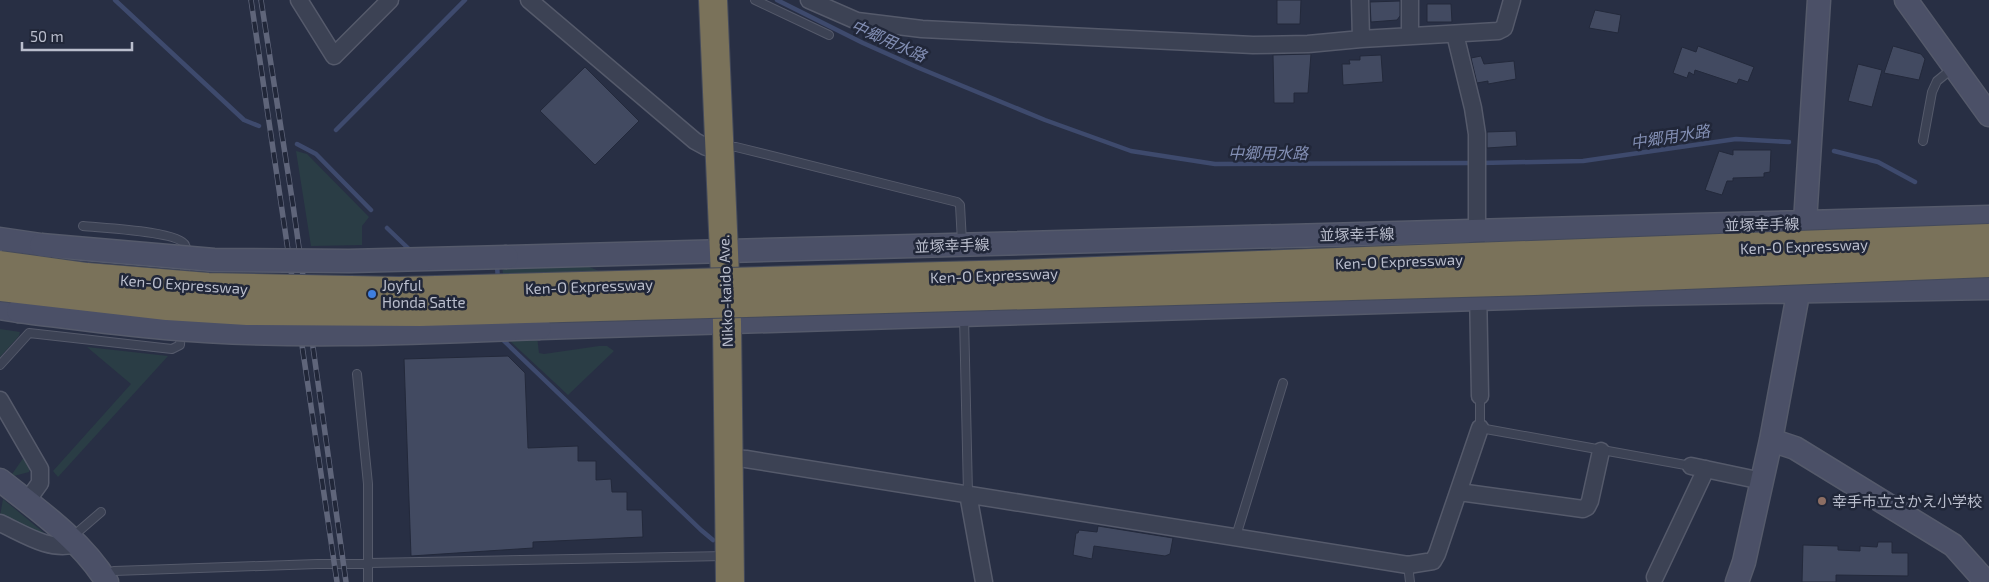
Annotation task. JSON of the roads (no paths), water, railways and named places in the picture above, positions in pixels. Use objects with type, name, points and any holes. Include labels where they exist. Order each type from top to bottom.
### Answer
[{"type":"highway","name":"Nikko-kaido Ave.","points":[[713,0],[727,322],[730,582]]},
{"type":"highway","name":"Ken-O Expressway","points":[[0,265],[87,277],[208,287],[399,291],[1035,274],[1989,238]]},
{"type":"highway","name":"Ken-O Expressway","points":[[0,287],[167,306],[256,311],[420,312],[1514,281],[1989,263]]},
{"type":"main road","points":[[1737,582],[1744,562],[1771,440],[1800,291],[1818,0]]},
{"type":"main road","points":[[1906,0],[1989,114]]},
{"type":"main road","points":[[1959,218],[1989,208]]},
{"type":"main road","name":"並塚幸手線","points":[[0,239],[41,245],[214,260],[349,261],[1989,218]]},
{"type":"main road","points":[[1579,228],[1650,236],[1694,257],[1777,260],[1783,263],[1793,275],[1800,291]]},
{"type":"main road","points":[[724,251],[735,284],[742,292],[814,291],[826,295],[840,307],[848,310],[899,318]]},
{"type":"main road","points":[[574,255],[601,264],[615,272],[640,292],[646,294],[704,295],[718,307],[727,322]]},
{"type":"main road","points":[[9,310],[165,328],[250,332],[411,333],[1478,300],[1989,288]]},
{"type":"main road","points":[[1771,440],[1795,448],[1953,545],[1986,582]]},
{"type":"main road","points":[[0,480],[50,519],[105,579]]},
{"type":"street","points":[[299,0],[334,56],[390,0]]},
{"type":"street","points":[[529,0],[695,140],[706,147],[719,147]]},
{"type":"street","points":[[809,0],[857,21],[922,29],[1253,45],[1308,44],[1361,38],[1498,31],[1504,28],[1512,0]]},
{"type":"street","points":[[1360,0],[1361,38]]},
{"type":"street","points":[[1410,0],[1410,36]]},
{"type":"street","points":[[1455,34],[1473,108],[1477,134],[1480,396]]},
{"type":"street","points":[[0,400],[40,469],[40,483],[27,501]]},
{"type":"street","points":[[729,458],[746,459],[1236,536],[1408,565],[1433,561],[1437,554],[1480,428]]},
{"type":"street","points":[[1459,492],[1583,510],[1590,501],[1600,451]]},
{"type":"street","points":[[1655,576],[1698,467],[1762,481]]},
{"type":"street","points":[[968,494],[984,582]]},
{"type":"street","points":[[0,523],[48,544],[62,548],[73,542]]},
{"type":"lane","points":[[755,0],[829,35]]},
{"type":"lane","points":[[1923,141],[1932,92],[1937,81],[1955,67]]},
{"type":"lane","points":[[719,147],[736,147],[957,202],[960,205],[962,244]]},
{"type":"lane","points":[[0,365],[28,333],[172,349],[180,345],[186,246],[182,240],[165,235],[83,226]]},
{"type":"lane","points":[[964,316],[968,494]]},
{"type":"lane","points":[[357,374],[368,484],[368,582]]},
{"type":"lane","points":[[1236,536],[1283,383]]},
{"type":"lane","points":[[1480,396],[1480,428],[1600,451],[1698,467]]},
{"type":"lane","points":[[73,542],[101,512]]},
{"type":"lane","points":[[105,579],[122,571],[729,555]]},
{"type":"lane","points":[[1408,565],[1410,582]]},
{"type":"waterway","points":[[115,0],[244,120],[259,126]]},
{"type":"waterway","points":[[336,130],[465,0]]},
{"type":"waterway","name":"中郷用水路","points":[[777,0],[863,43],[919,68],[1045,120],[1131,151],[1215,164],[1473,163]]},
{"type":"waterway","name":"中郷用水路","points":[[1481,163],[1583,161],[1736,139],[1789,142]]},
{"type":"waterway","points":[[297,144],[316,154],[371,210]]},
{"type":"waterway","name":"中郷用水路","points":[[1834,151],[1878,162],[1915,182]]},
{"type":"waterway","points":[[387,228],[411,251]]},
{"type":"waterway","points":[[495,266],[497,265],[498,281]]},
{"type":"waterway","points":[[503,336],[503,340],[713,540]]},
{"type":"railway","points":[[251,0],[337,582]]},
{"type":"railway","points":[[261,0],[293,205],[346,582]]},
{"type":"place","name":"Joyful Honda Satte","points":[[372,294]]},
{"type":"place","name":"幸手市立さかえ小学校","points":[[1822,501]]}]
